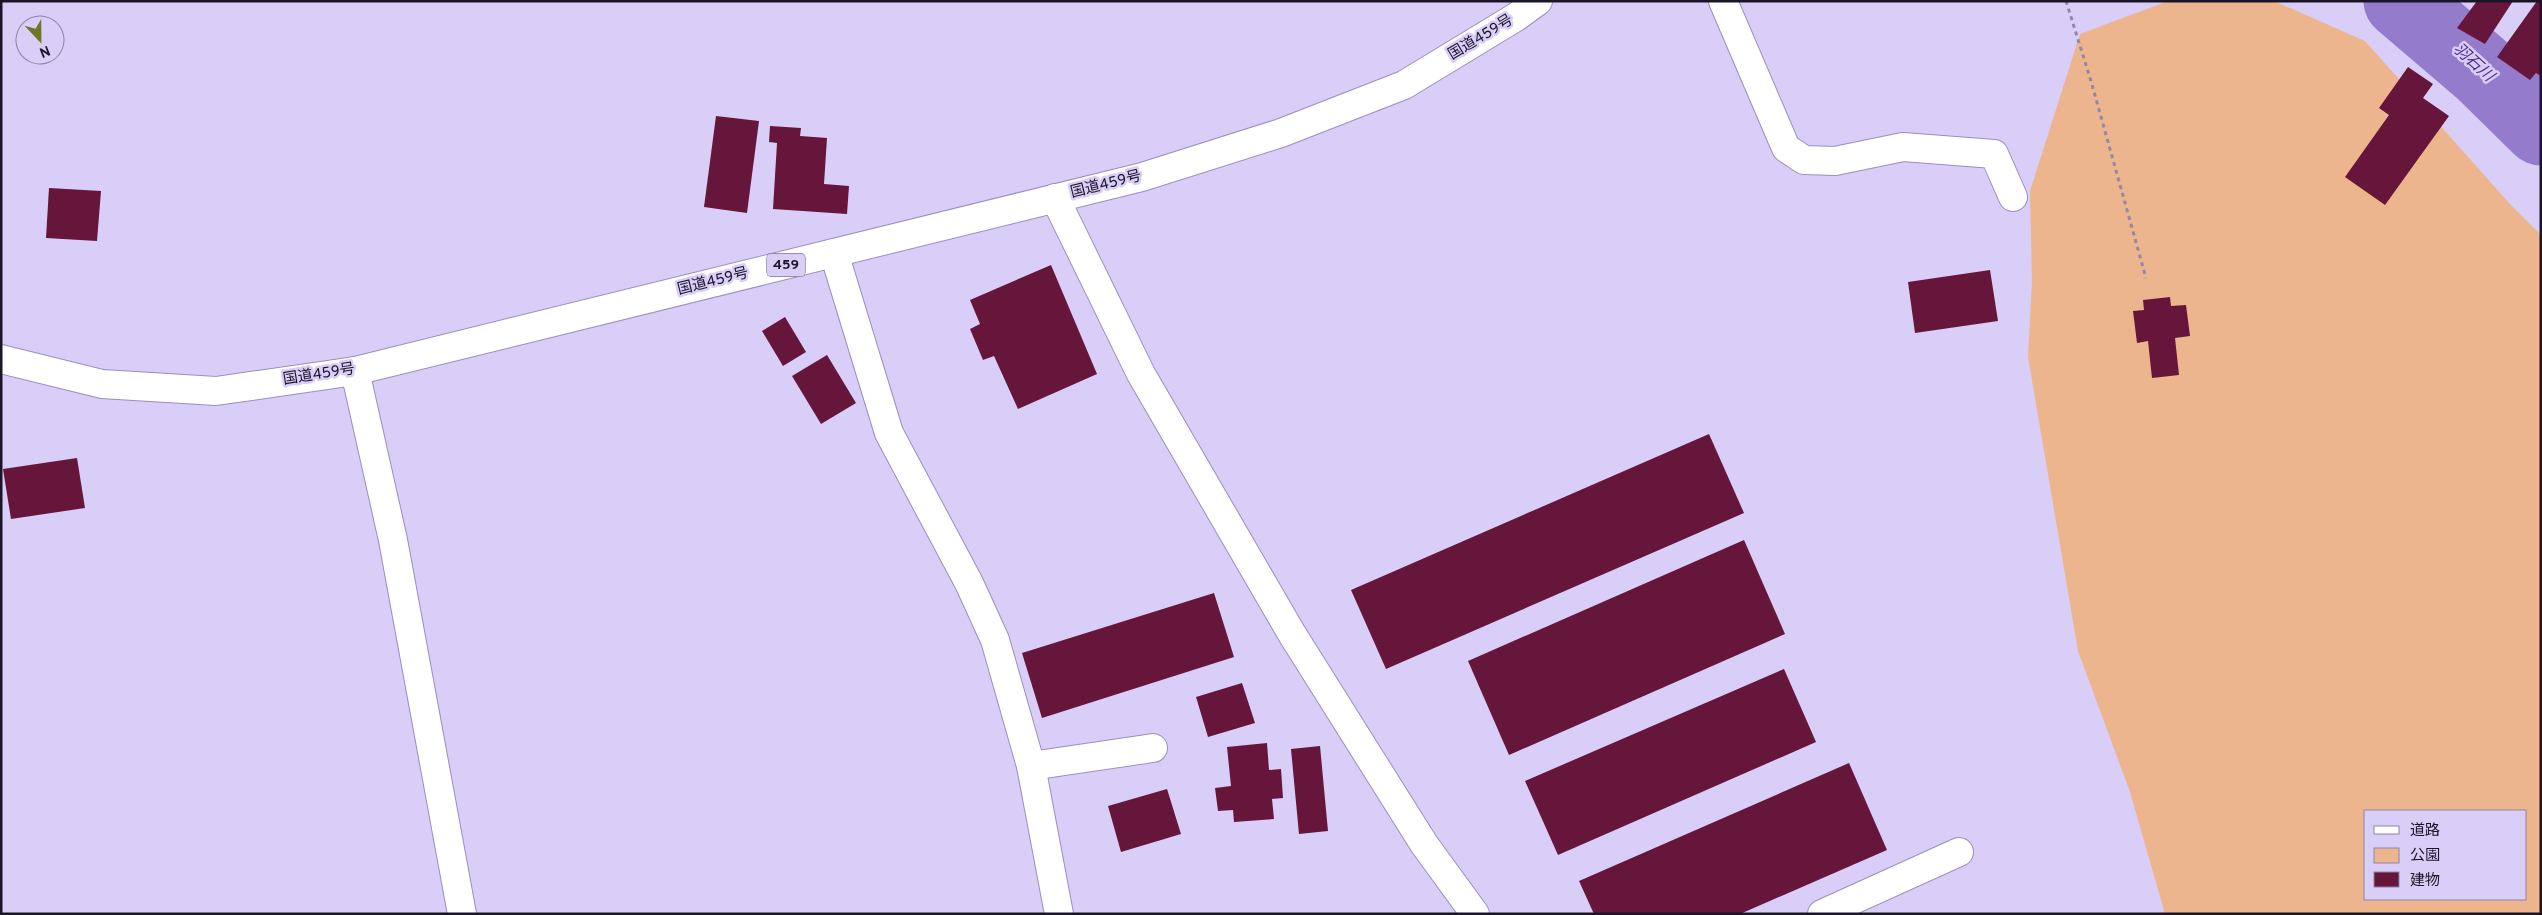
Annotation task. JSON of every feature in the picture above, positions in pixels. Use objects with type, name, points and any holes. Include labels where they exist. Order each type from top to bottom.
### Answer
[{"type":"main road","name":"国道459号","points":[[1,359],[102,384],[216,391],[355,371],[1142,177],[1281,133],[1404,85],[1516,17],[1538,1]]},
{"type":"main road","points":[[1724,1],[1786,148],[1804,160],[1835,161],[1903,147],[1994,154],[2013,197]]},
{"type":"main road","points":[[1055,198],[1141,374],[1292,634],[1424,844],[1475,914]]},
{"type":"main road","points":[[834,253],[889,433],[969,583],[995,640],[1031,766],[1059,914]]},
{"type":"main road","points":[[355,371],[393,540],[462,914]]},
{"type":"main road","points":[[1031,766],[1153,748]]},
{"type":"main road","points":[[1822,914],[1960,852]]},
{"type":"path","points":[[2066,1],[2091,81],[2146,278]]},
{"type":"green space","points":[[2168,1],[2274,1],[2365,41],[2509,203],[2541,235],[2541,914],[2165,914],[2130,792],[2078,651],[2028,357],[2032,282],[2030,191],[2080,34]]},
{"type":"building","points":[[2477,1],[2513,1],[2485,44],[2457,28]]},
{"type":"building","points":[[2537,1],[2541,1],[2541,76],[2536,73],[2530,80],[2497,57]]},
{"type":"building","points":[[2408,67],[2433,84],[2423,98],[2449,116],[2385,205],[2345,177],[2389,115],[2379,108]]},
{"type":"building","points":[[716,116],[759,121],[747,213],[704,207]]},
{"type":"building","points":[[770,126],[801,128],[800,136],[827,138],[824,184],[849,186],[847,214],[773,209],[777,143],[769,142]]},
{"type":"building","points":[[49,188],[101,191],[97,241],[46,238]]},
{"type":"building","points":[[1051,265],[1097,374],[1018,409],[994,356],[983,360],[970,329],[980,324],[970,300]]},
{"type":"building","points":[[1990,270],[1998,321],[1915,333],[1908,282]]},
{"type":"building","points":[[2170,297],[2171,306],[2186,305],[2190,336],[2175,338],[2179,375],[2152,378],[2148,341],[2137,343],[2133,311],[2144,310],[2143,300]]},
{"type":"building","points":[[785,317],[806,352],[783,366],[762,331]]},
{"type":"building","points":[[827,355],[856,403],[821,424],[792,376]]},
{"type":"building","points":[[1709,434],[1744,513],[1386,669],[1351,590]]},
{"type":"building","points":[[77,458],[85,508],[11,519],[3,469]]},
{"type":"building","points":[[1744,540],[1785,634],[1509,755],[1468,661]]},
{"type":"building","points":[[1214,593],[1234,657],[1042,718],[1022,653]]},
{"type":"building","points":[[1784,669],[1816,742],[1558,855],[1525,781]]},
{"type":"building","points":[[1242,683],[1255,723],[1208,737],[1196,697]]},
{"type":"building","points":[[1267,743],[1269,770],[1281,769],[1283,798],[1272,799],[1274,819],[1234,822],[1233,810],[1218,811],[1215,788],[1231,786],[1227,747]]},
{"type":"building","points":[[1320,746],[1328,831],[1299,834],[1291,749]]},
{"type":"building","points":[[1849,763],[1887,850],[1740,914],[1594,914],[1579,881]]},
{"type":"building","points":[[1167,789],[1181,834],[1121,852],[1108,806]]},
{"type":"waterway","name":"羽石川","points":[[2401,1],[2483,71],[2541,128]]}]
